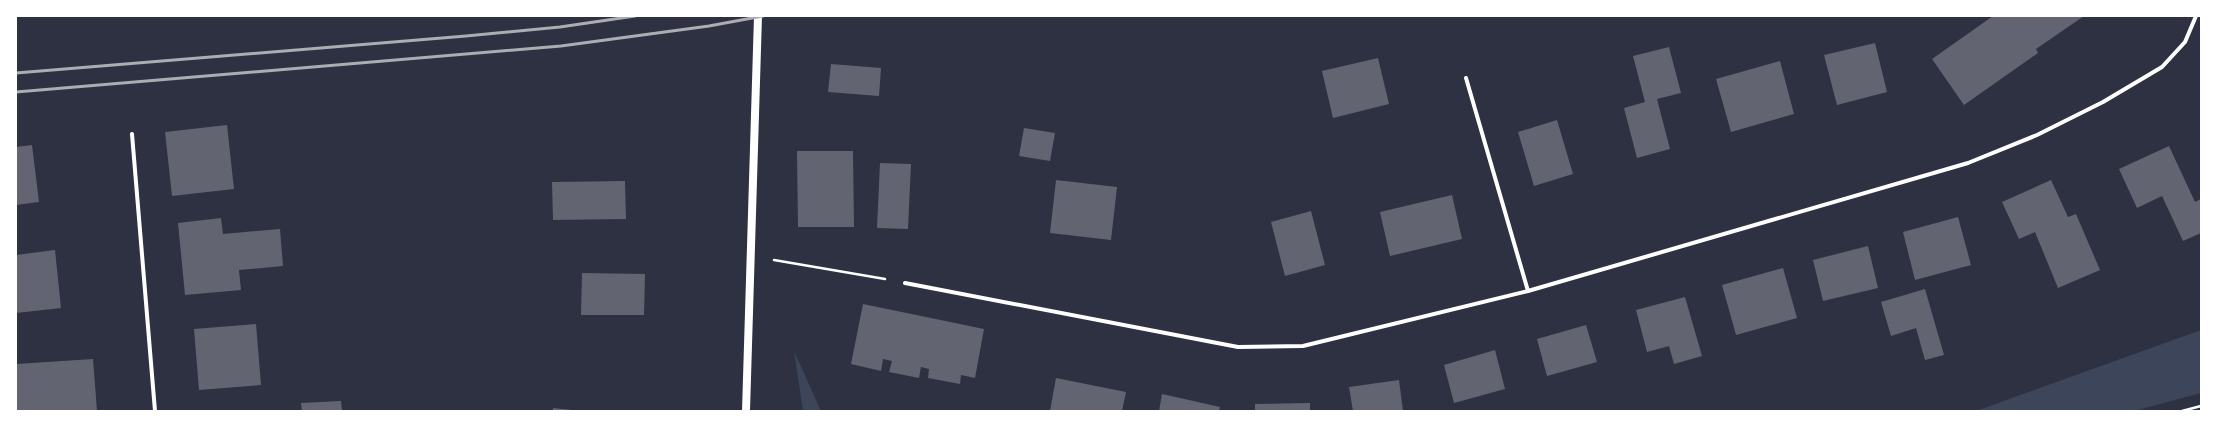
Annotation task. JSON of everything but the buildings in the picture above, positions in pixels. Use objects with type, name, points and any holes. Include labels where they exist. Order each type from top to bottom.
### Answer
[{"type":"main road","points":[[746,411],[758,16]]},
{"type":"street","points":[[905,283],[1238,348],[1303,346],[1528,291],[1968,162],[2037,135],[2103,102],[2162,67],[2185,42],[2196,16]]},
{"type":"street","points":[[1466,78],[1528,291]]},
{"type":"street","points":[[132,134],[155,411]]},
{"type":"path","points":[[750,252],[780,262],[905,283]]},
{"type":"path","points":[[2182,411],[2201,406]]},
{"type":"shaded area","points":[[2201,330],[2201,393],[2134,411],[1976,411]]},
{"type":"shaded area","points":[[794,351],[821,411],[803,411]]},
{"type":"railway","points":[[16,73],[466,36],[560,27],[635,16]]},
{"type":"railway","points":[[16,92],[561,46],[709,26],[763,16]]}]
